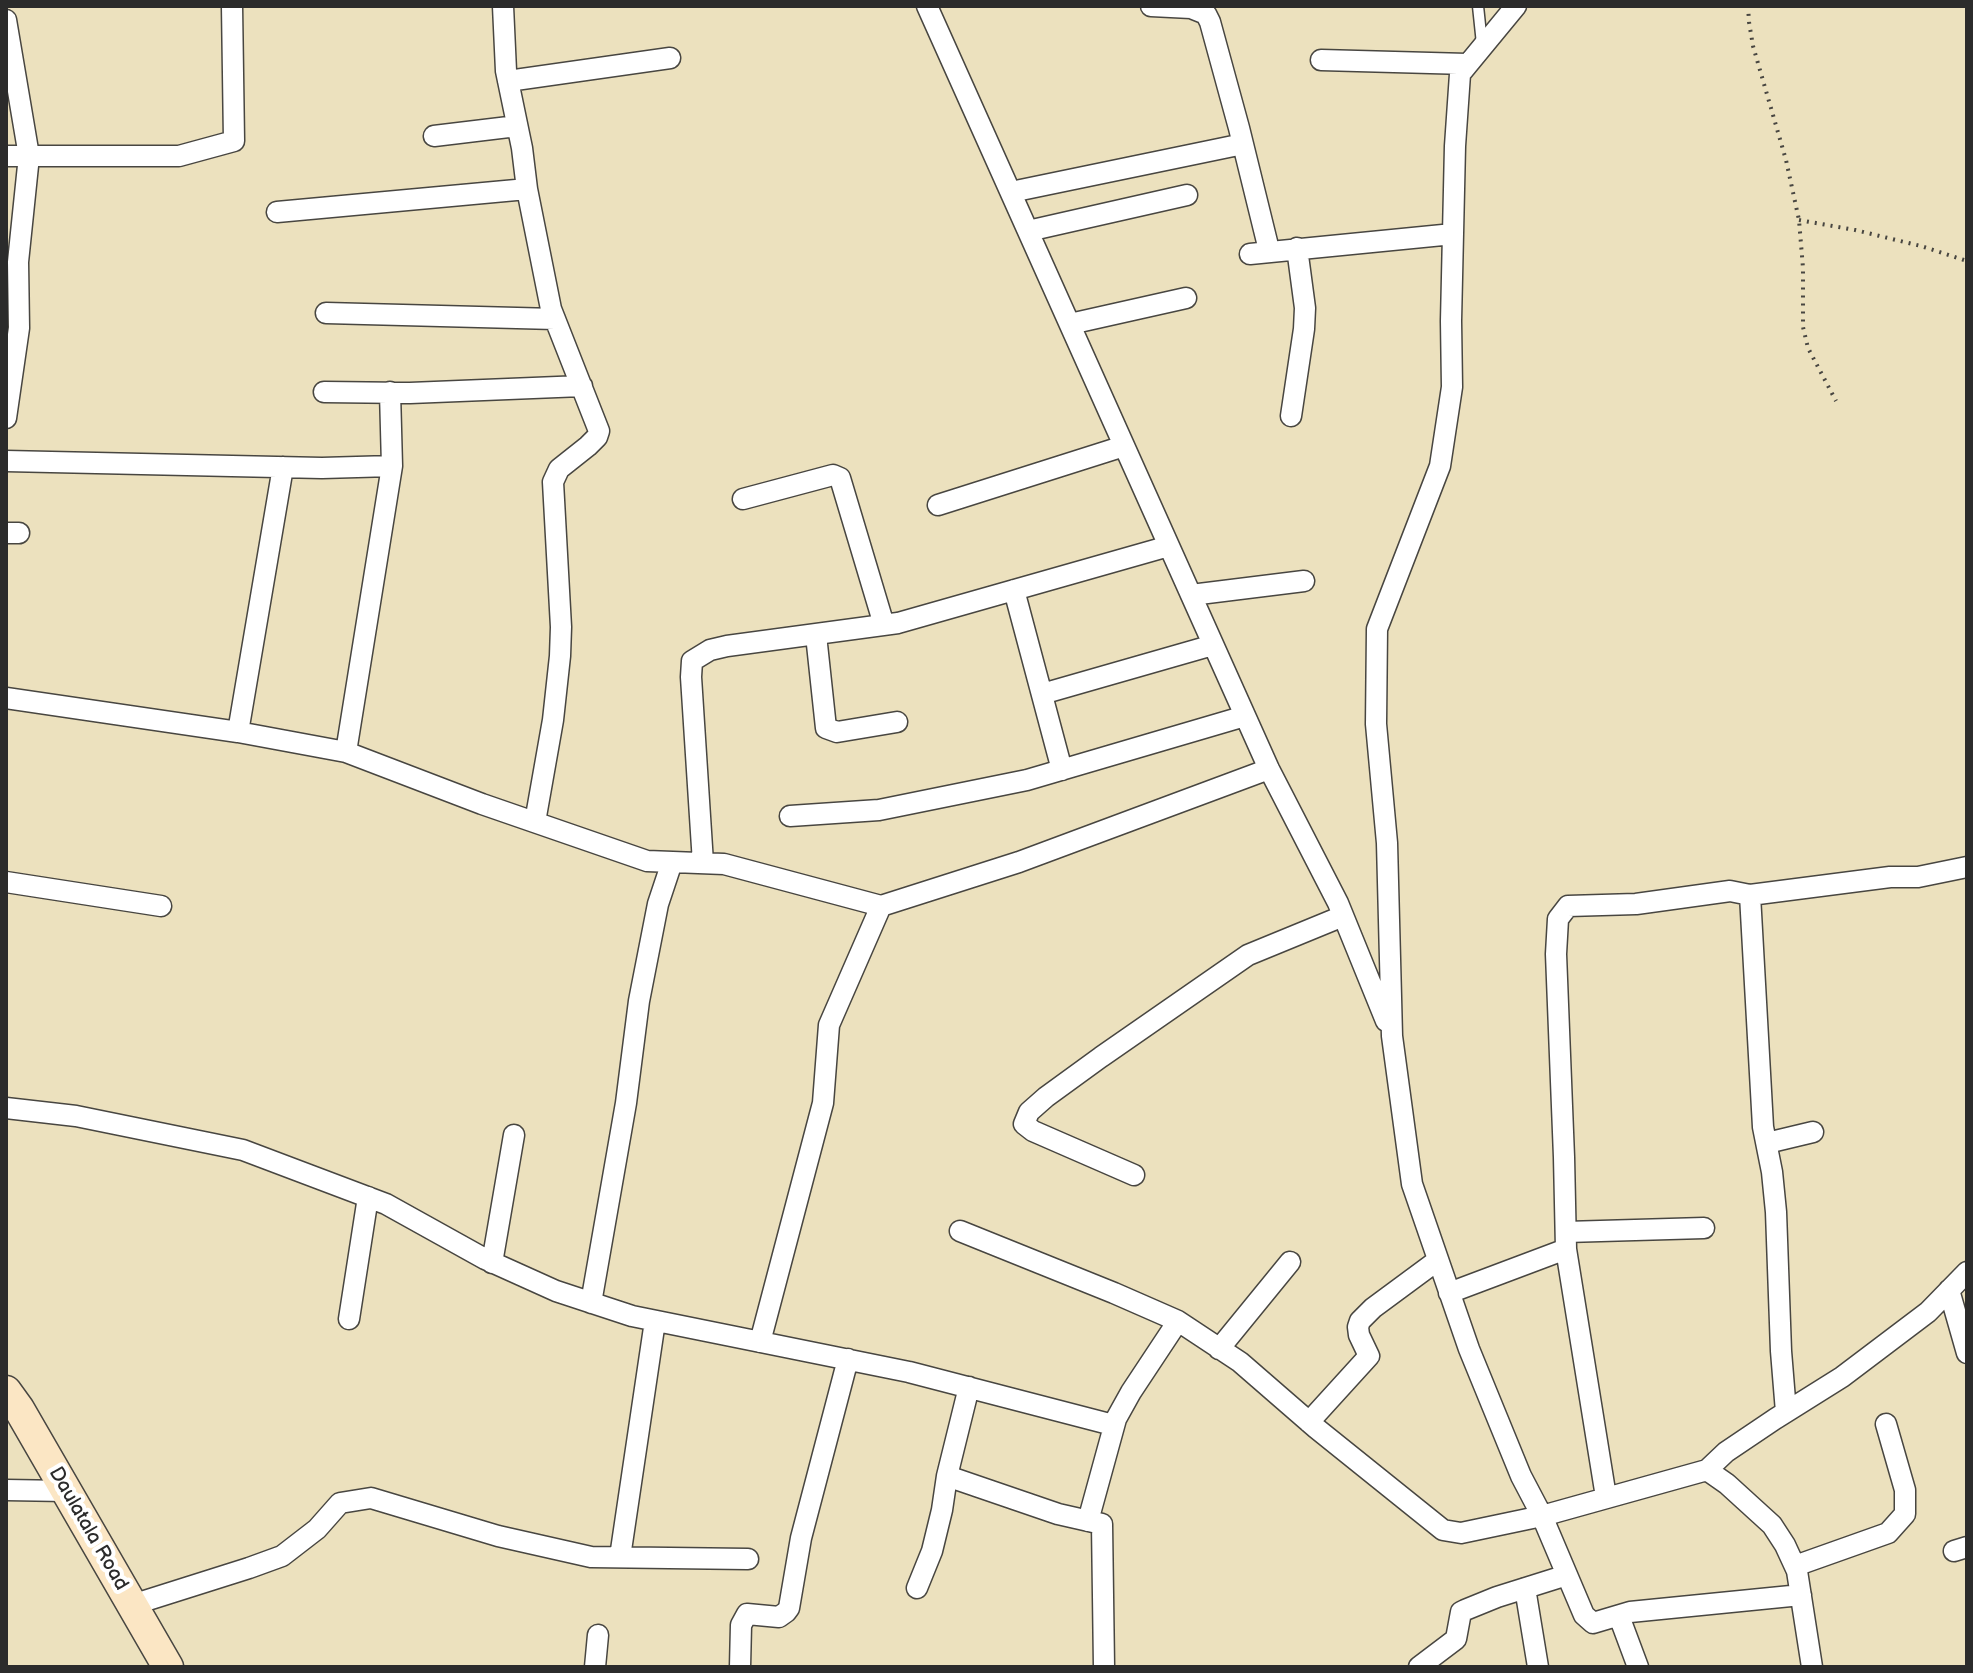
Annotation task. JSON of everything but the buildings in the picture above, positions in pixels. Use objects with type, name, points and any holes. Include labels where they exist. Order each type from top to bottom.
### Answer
[{"type":"main road","name":"Daulatala Road","points":[[6,1391],[168,1667]]},
{"type":"street","points":[[6,156],[179,156],[234,141],[232,6]]},
{"type":"street","points":[[503,6],[508,81],[551,309],[599,431],[588,446],[559,469],[553,482],[560,656],[553,720],[535,822]]},
{"type":"street","points":[[927,6],[1269,769],[1343,916],[1392,1036]]},
{"type":"street","points":[[1151,6],[1207,10],[1243,144],[1260,252],[1453,234]]},
{"type":"street","points":[[1516,6],[1460,74],[1455,146],[1452,387],[1440,466],[1377,629],[1376,724],[1387,843],[1392,1036],[1412,1184],[1469,1349],[1521,1476],[1542,1516],[1584,1615],[1593,1623],[1630,1612],[1801,1595]]},
{"type":"street","points":[[6,20],[29,156],[18,262],[19,328],[6,418]]},
{"type":"street","points":[[508,81],[670,58]]},
{"type":"street","points":[[1321,60],[1467,64]]},
{"type":"street","points":[[434,136],[517,126]]},
{"type":"street","points":[[1011,192],[1243,144]]},
{"type":"street","points":[[277,212],[527,189]]},
{"type":"street","points":[[1028,231],[1187,195]]},
{"type":"street","points":[[1291,416],[1305,308],[1297,248]]},
{"type":"street","points":[[1070,324],[1186,298]]},
{"type":"street","points":[[326,313],[555,319]]},
{"type":"street","points":[[324,392],[410,393],[582,386]]},
{"type":"street","points":[[346,752],[392,466],[390,392]]},
{"type":"street","points":[[938,505],[1124,446]]},
{"type":"street","points":[[6,461],[283,467],[392,466]]},
{"type":"street","points":[[238,732],[283,467]]},
{"type":"street","points":[[743,499],[833,475],[840,478],[884,625]]},
{"type":"street","points":[[703,863],[692,661],[710,650],[727,646],[898,623],[1169,546]]},
{"type":"street","points":[[1191,595],[1304,581]]},
{"type":"street","points":[[1014,590],[1062,770]]},
{"type":"street","points":[[816,635],[826,728],[837,732],[897,722]]},
{"type":"street","points":[[1042,694],[1213,645]]},
{"type":"street","points":[[6,698],[238,732],[346,752],[647,861],[724,864],[881,906],[1019,862],[1269,769]]},
{"type":"street","points":[[790,816],[879,810],[1027,780],[1245,716]]},
{"type":"street","points":[[591,1303],[626,1103],[639,1001],[658,904],[672,862]]},
{"type":"street","points":[[1606,1497],[1566,1240],[1556,954],[1558,919],[1568,906],[1636,904],[1730,891],[1750,895],[1890,877],[1918,877],[1967,867]]},
{"type":"street","points":[[6,882],[161,906]]},
{"type":"street","points":[[1750,895],[1763,1127],[1776,1212],[1786,1412]]},
{"type":"street","points":[[760,1342],[823,1103],[829,1025],[881,906]]},
{"type":"street","points":[[1134,1175],[1033,1131],[1024,1124],[1029,1112],[1101,1057],[1248,955],[1343,916]]},
{"type":"street","points":[[6,1108],[76,1116],[243,1150],[386,1204],[492,1263],[556,1291],[632,1316],[909,1372],[1113,1425]]},
{"type":"street","points":[[1767,1143],[1813,1132]]},
{"type":"street","points":[[492,1263],[514,1135]]},
{"type":"street","points":[[349,1319],[368,1197]]},
{"type":"street","points":[[1449,1293],[1566,1240],[1704,1228]]},
{"type":"street","points":[[960,1231],[1178,1321],[1240,1362],[1443,1530],[1461,1533],[1542,1516],[1707,1470],[1726,1452],[1842,1377],[1928,1312],[1967,1272]]},
{"type":"street","points":[[1309,1422],[1369,1356],[1359,1335],[1360,1321],[1438,1260]]},
{"type":"street","points":[[1219,1349],[1290,1262]]},
{"type":"street","points":[[1949,1290],[1967,1353]]},
{"type":"street","points":[[620,1557],[655,1321]]},
{"type":"street","points":[[1088,1521],[1113,1425],[1178,1321]]},
{"type":"street","points":[[740,1667],[741,1625],[747,1614],[779,1617],[789,1608],[801,1538],[848,1359]]},
{"type":"street","points":[[917,1588],[932,1551],[969,1387]]},
{"type":"street","points":[[1795,1566],[1888,1533],[1905,1514],[1905,1490],[1886,1424]]},
{"type":"street","points":[[1707,1470],[1772,1525],[1785,1545],[1795,1566],[1812,1667]]},
{"type":"street","points":[[947,1476],[1058,1514],[1102,1524],[1104,1667]]},
{"type":"street","points":[[6,1490],[66,1491]]},
{"type":"street","points":[[132,1605],[282,1556],[317,1529],[340,1503],[371,1498],[516,1541],[591,1557],[748,1559]]},
{"type":"street","points":[[1419,1667],[1456,1639],[1461,1612],[1567,1575]]},
{"type":"street","points":[[1525,1588],[1538,1667]]},
{"type":"street","points":[[1619,1616],[1638,1667]]},
{"type":"street","points":[[595,1667],[598,1635]]},
{"type":"lane","points":[[1478,6],[1482,46]]},
{"type":"path","points":[[1748,6],[1753,46],[1786,160],[1799,220],[1803,327],[1808,348],[1836,401]]},
{"type":"path","points":[[1799,220],[1895,240],[1967,261]]}]
